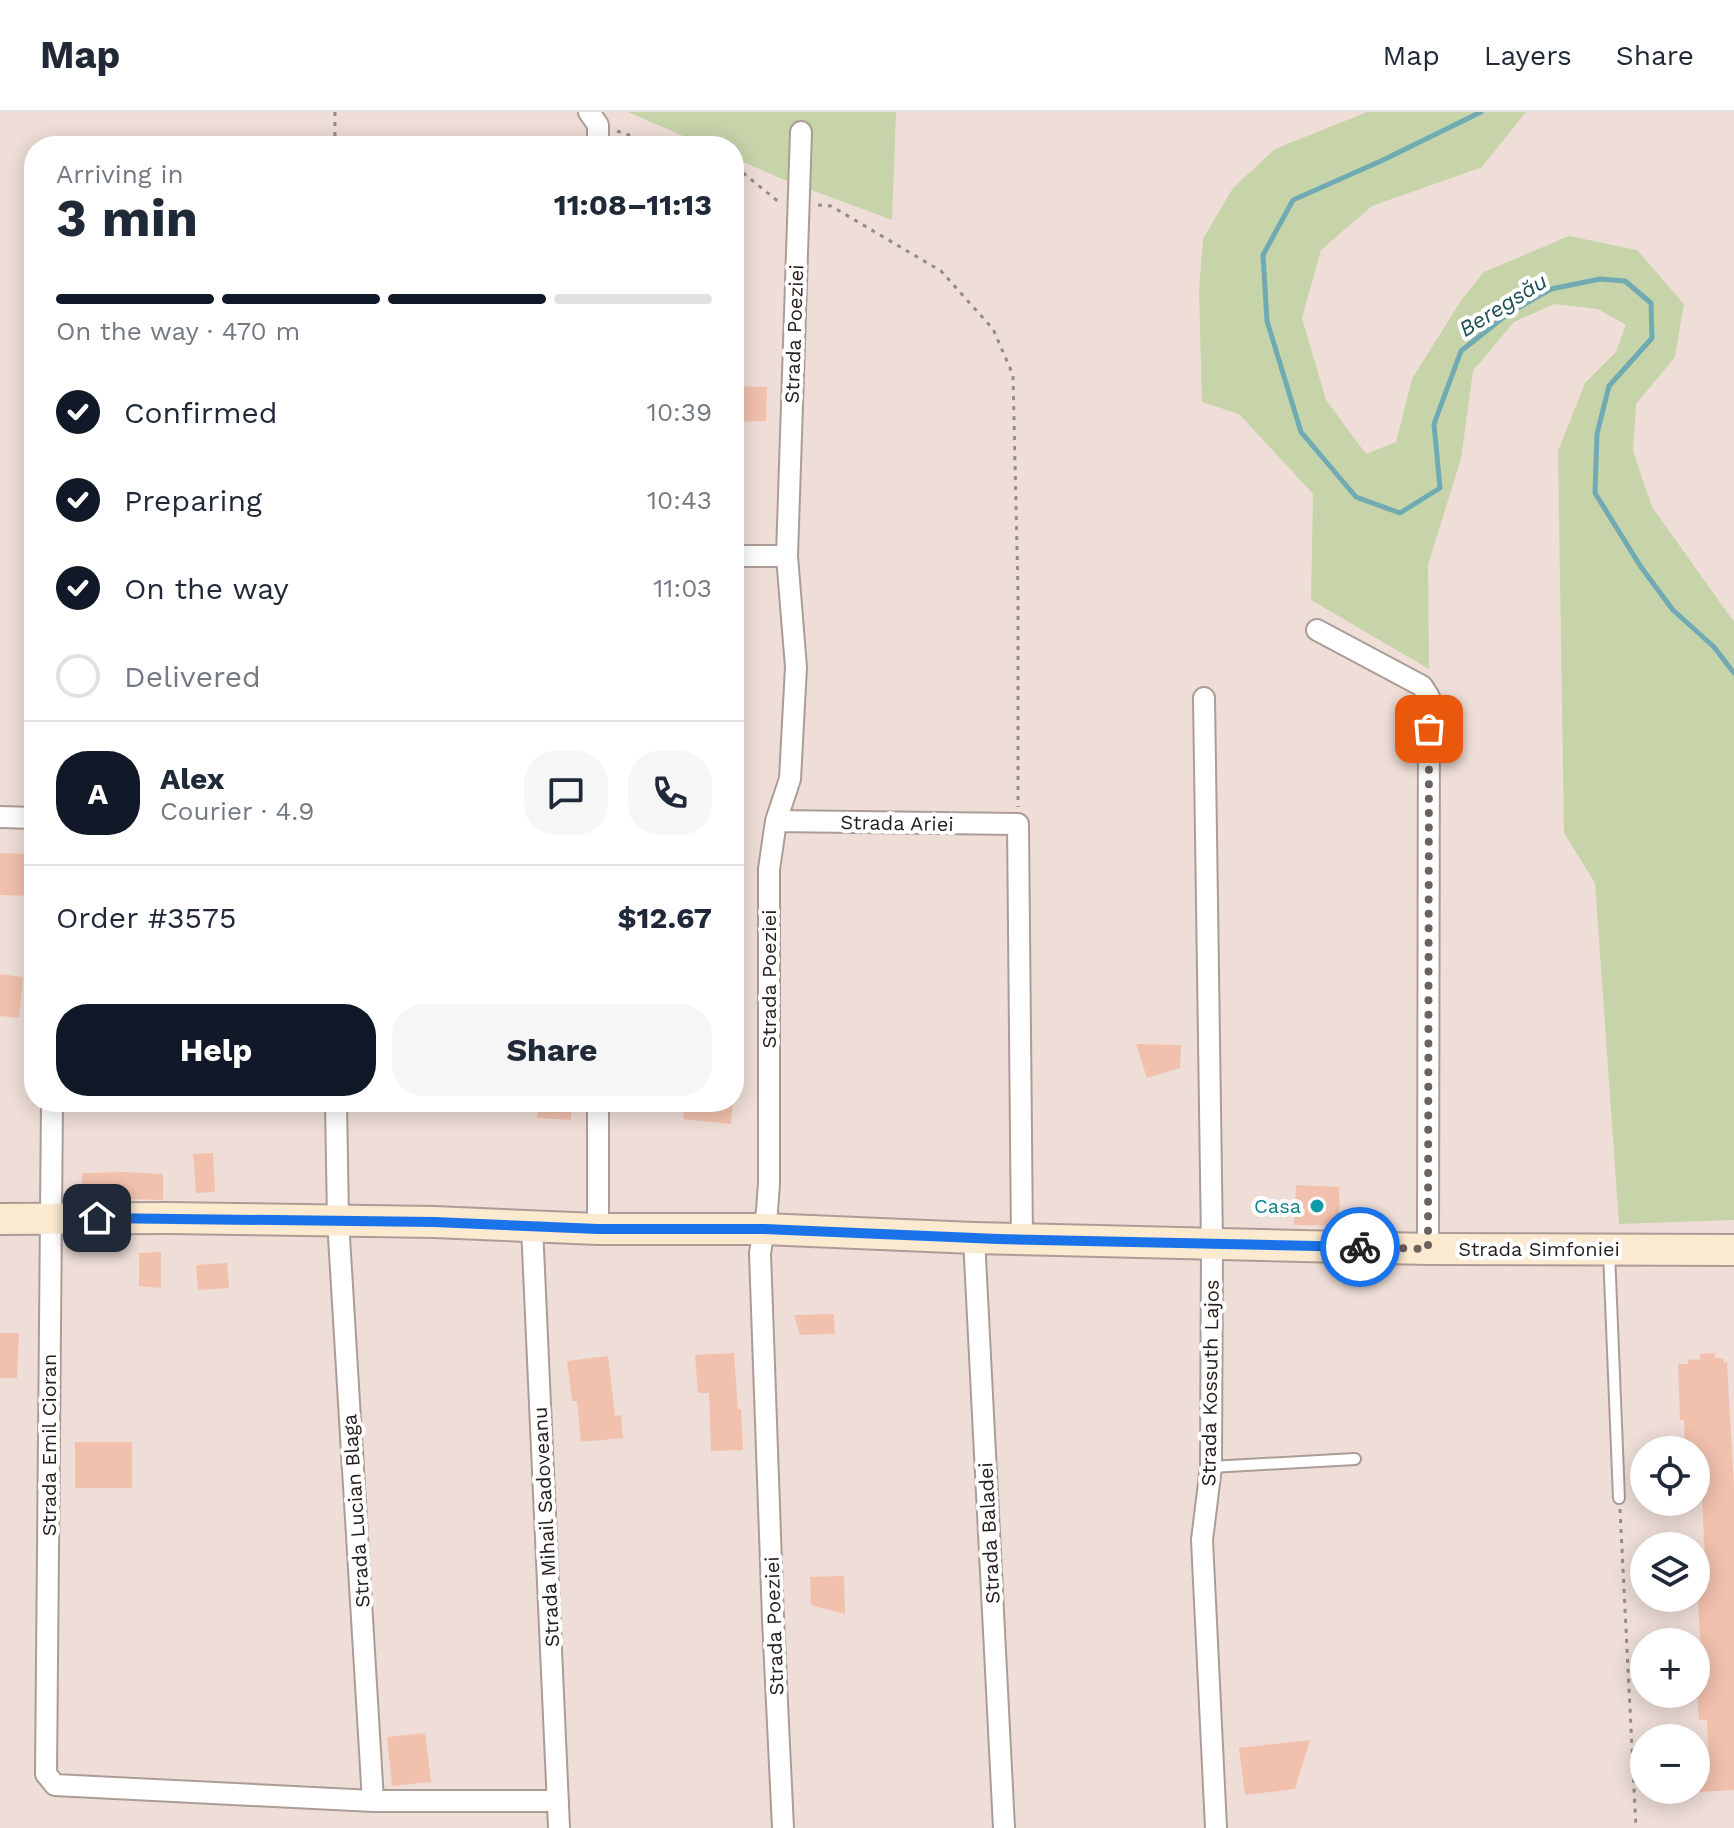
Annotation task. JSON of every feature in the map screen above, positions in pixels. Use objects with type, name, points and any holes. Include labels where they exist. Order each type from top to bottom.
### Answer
[{"type":"street","name":"Strada Poeziei","points":[[783,1828],[760,1253],[769,1183],[769,869],[776,821],[790,779],[796,667],[787,556],[801,132]]},
{"type":"street","points":[[744,556],[787,556]]},
{"type":"street","points":[[1317,630],[1422,686],[1429,697],[1428,1249]]},
{"type":"street","name":"Strada Kossuth Lajos","points":[[1204,698],[1212,1244],[1211,1467],[1202,1540],[1216,1828]]},
{"type":"street","points":[[0,817],[24,818]]},
{"type":"street","name":"Strada Ariei","points":[[776,821],[1018,824]]},
{"type":"street","points":[[1018,824],[1022,1239]]},
{"type":"street","name":"Strada Emil Cioran","points":[[52,1112],[46,1774],[55,1785],[373,1801]]},
{"type":"street","name":"Strada Lucian Blaga","points":[[336,1112],[338,1220],[373,1801]]},
{"type":"street","points":[[598,1112],[598,1229]]},
{"type":"street","name":"Strada Simfoniei","points":[[0,1219],[338,1220],[1428,1249],[1734,1250]]},
{"type":"street","name":"Strada Mihail Sadoveanu","points":[[532,1226],[559,1828]]},
{"type":"street","name":"Strada Baladei","points":[[974,1238],[1004,1828]]},
{"type":"street","points":[[373,1801],[558,1801]]},
{"type":"lane","points":[[1609,1250],[1619,1498]]},
{"type":"lane","points":[[1211,1467],[1355,1459]]},
{"type":"path","points":[[335,112],[335,136]]},
{"type":"path","points":[[595,128],[625,136]]},
{"type":"path","points":[[744,173],[798,210],[831,206],[941,271],[993,329],[1013,375],[1018,593],[1018,824]]},
{"type":"path","points":[[1619,1498],[1636,1828]]},
{"type":"green space","points":[[628,112],[896,112],[892,220],[744,162],[744,136],[683,136]]},
{"type":"green space","points":[[1367,112],[1526,112],[1482,167],[1372,206],[1321,250],[1302,318],[1326,400],[1366,454],[1396,442],[1412,379],[1462,299],[1484,272],[1569,236],[1637,250],[1684,304],[1675,357],[1636,404],[1633,451],[1652,507],[1734,622],[1734,1220],[1619,1224],[1595,883],[1564,833],[1558,451],[1585,383],[1616,352],[1626,325],[1598,309],[1554,304],[1514,322],[1473,371],[1461,459],[1428,565],[1429,669],[1311,600],[1313,494],[1239,414],[1202,402],[1199,291],[1203,239],[1233,188],[1275,149]]},
{"type":"building","points":[[744,386],[767,387],[766,421],[744,422]]},
{"type":"building","points":[[0,853],[24,854],[24,896],[0,895]]},
{"type":"building","points":[[0,974],[23,977],[19,1018],[0,1016]]},
{"type":"building","points":[[1136,1044],[1181,1045],[1180,1068],[1147,1078]]},
{"type":"building","points":[[537,1112],[571,1112],[571,1120],[537,1118]]},
{"type":"building","points":[[684,1112],[732,1112],[731,1124],[683,1119]]},
{"type":"building","points":[[213,1153],[215,1192],[196,1193],[193,1154]]},
{"type":"building","points":[[82,1173],[163,1174],[163,1200],[82,1197]]},
{"type":"building","name":"Casa","points":[[1296,1185],[1339,1187],[1340,1226],[1294,1225]]},
{"type":"building","points":[[161,1252],[161,1288],[139,1286],[139,1253]]},
{"type":"building","points":[[227,1263],[229,1288],[198,1290],[196,1265]]},
{"type":"building","points":[[834,1314],[835,1334],[800,1335],[794,1315]]},
{"type":"building","points":[[0,1333],[19,1333],[17,1378],[0,1378]]},
{"type":"building","points":[[734,1353],[743,1450],[711,1451],[709,1393],[698,1393],[695,1355]]},
{"type":"building","points":[[1715,1353],[1715,1358],[1723,1358],[1724,1363],[1727,1362],[1734,1488],[1734,1790],[1710,1791],[1710,1724],[1707,1720],[1699,1720],[1698,1708],[1710,1708],[1710,1628],[1699,1628],[1699,1612],[1710,1612],[1710,1532],[1704,1532],[1703,1516],[1710,1516],[1710,1436],[1685,1436],[1684,1420],[1680,1420],[1678,1364],[1700,1359],[1700,1354]]},
{"type":"building","points":[[608,1356],[615,1416],[621,1415],[623,1438],[581,1442],[577,1401],[572,1401],[567,1361]]},
{"type":"building","points":[[75,1442],[132,1442],[132,1488],[75,1488]]},
{"type":"building","points":[[844,1576],[845,1614],[811,1605],[810,1577]]},
{"type":"building","points":[[425,1733],[431,1782],[392,1786],[387,1737]]},
{"type":"building","points":[[1310,1740],[1295,1789],[1245,1795],[1239,1748]]},
{"type":"waterway","name":"Beregsău","points":[[1481,112],[1293,200],[1263,255],[1267,321],[1301,432],[1356,497],[1400,513],[1440,488],[1434,424],[1461,351],[1509,313],[1551,289],[1600,279],[1625,281],[1651,303],[1652,338],[1609,386],[1597,434],[1595,493],[1641,567],[1673,610],[1714,647],[1734,673]]},
{"type":"way so far","points":[[1360,1247],[1428,1249],[1429,729]]},
{"type":"place","name":"Casa","points":[[1317,1206]]},
{"type":"route","points":[[97,1218],[434,1222],[598,1229],[764,1229],[998,1239],[1360,1247]]}]
